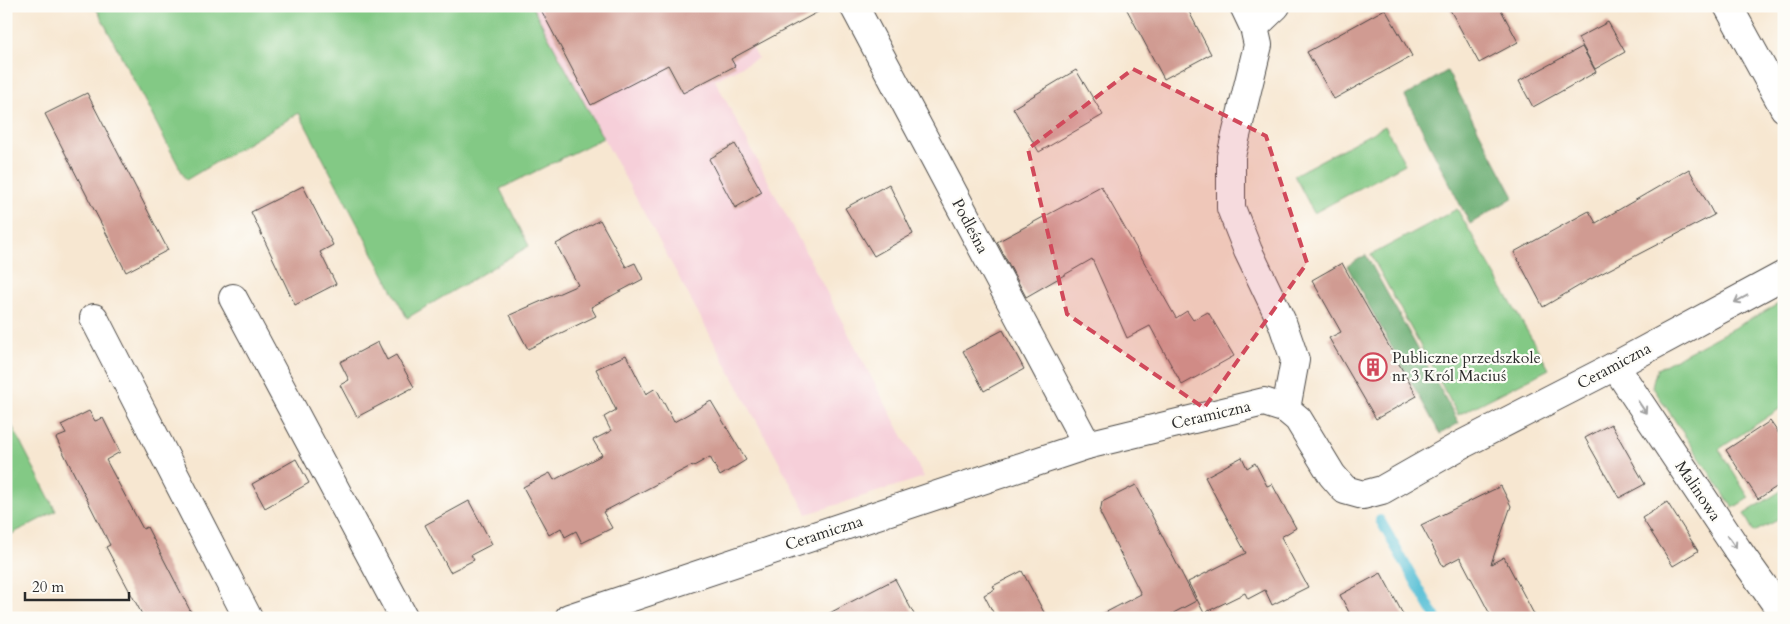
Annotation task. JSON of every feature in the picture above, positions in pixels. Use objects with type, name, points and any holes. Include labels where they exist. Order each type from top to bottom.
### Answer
[{"type":"street","name":"Podleśna","points":[[854,6],[1087,445]]},
{"type":"street","points":[[1276,6],[1249,17],[1258,45],[1231,156],[1231,208],[1248,251],[1282,322],[1295,360],[1286,408]]},
{"type":"street","points":[[1728,6],[1784,108]]},
{"type":"street","name":"Ceramiczna","points":[[570,618],[1087,445],[1264,402],[1286,408],[1298,419],[1345,490],[1363,495],[1382,490],[1461,445],[1615,366],[1784,275]]},
{"type":"street","points":[[233,298],[404,618]]},
{"type":"street","points":[[94,318],[248,618]]},
{"type":"street","name":"Malinowa","points":[[1615,366],[1737,549],[1784,614]]},
{"type":"highlighted area","points":[[1133,69],[1266,136],[1307,263],[1204,408],[1067,314],[1028,149]]},
{"type":"shaded area","points":[[532,6],[731,6],[758,58],[715,80],[924,477],[807,514]]},
{"type":"green space","points":[[95,6],[532,6],[603,138],[500,189],[529,246],[407,318],[299,113],[186,180]]},
{"type":"green space","points":[[1447,71],[1514,197],[1470,224],[1405,96]]},
{"type":"green space","points":[[1385,126],[1405,164],[1314,213],[1294,175]]},
{"type":"green space","points":[[1457,209],[1549,369],[1458,415],[1371,255]]},
{"type":"green space","points":[[1366,255],[1459,423],[1440,434],[1347,266]]},
{"type":"green space","points":[[1784,301],[1784,406],[1719,449],[1749,498],[1733,508],[1652,386],[1657,369]]},
{"type":"green space","points":[[6,414],[56,511],[6,537]]},
{"type":"green space","points":[[1784,489],[1784,517],[1754,532],[1744,514]]},
{"type":"building","points":[[539,6],[829,6],[731,59],[735,66],[683,93],[668,65],[591,105]]},
{"type":"building","points":[[1125,6],[1186,6],[1211,54],[1164,79]]},
{"type":"building","points":[[1448,6],[1499,6],[1518,42],[1479,63]]},
{"type":"building","points":[[1385,9],[1412,56],[1334,99],[1307,52]]},
{"type":"building","points":[[1608,22],[1625,52],[1595,69],[1578,38]]},
{"type":"building","points":[[1582,47],[1596,72],[1533,107],[1519,81]]},
{"type":"building","points":[[1076,70],[1103,115],[1039,152],[1013,108]]},
{"type":"building","points":[[87,93],[168,250],[126,272],[45,114]]},
{"type":"building","points":[[735,144],[762,192],[735,208],[709,159]]},
{"type":"building","points":[[1689,169],[1714,215],[1589,280],[1543,307],[1514,252],[1589,211],[1596,223]]},
{"type":"building","points":[[889,184],[913,234],[874,256],[845,208]]},
{"type":"building","points":[[303,186],[333,245],[320,252],[336,284],[295,305],[251,212]]},
{"type":"building","points":[[1101,186],[1176,318],[1187,311],[1193,320],[1208,312],[1234,356],[1182,385],[1150,326],[1127,338],[1092,259],[1026,297],[997,242]]},
{"type":"building","points":[[600,220],[626,267],[635,263],[643,279],[591,307],[596,316],[528,349],[510,315],[578,285],[556,244]]},
{"type":"building","name":"Publiczne przedszkole nr 3 Król Maciuś","points":[[1342,263],[1417,396],[1376,419],[1329,338],[1341,332],[1312,280]]},
{"type":"building","points":[[1003,330],[1024,369],[984,391],[963,351]]},
{"type":"building","points":[[378,342],[387,360],[396,355],[414,387],[357,417],[340,385],[349,380],[340,362]]},
{"type":"building","points":[[626,355],[646,394],[656,388],[674,422],[711,401],[746,460],[720,476],[710,457],[691,466],[603,512],[612,528],[582,543],[576,531],[565,537],[561,528],[549,535],[523,487],[550,473],[554,480],[602,455],[593,440],[611,431],[604,417],[616,410],[596,369]]},
{"type":"building","points":[[89,411],[95,421],[103,418],[120,452],[106,460],[143,529],[147,527],[194,618],[144,618],[106,547],[110,545],[56,438],[66,434],[61,425]]},
{"type":"building","points":[[1770,421],[1784,441],[1784,482],[1758,499],[1726,450]]},
{"type":"building","points":[[1611,424],[1645,484],[1619,498],[1585,438]]},
{"type":"building","points":[[1242,457],[1247,468],[1255,463],[1267,486],[1272,484],[1296,528],[1281,537],[1308,587],[1272,605],[1265,590],[1248,599],[1245,593],[1204,613],[1188,582],[1246,553],[1205,477]]},
{"type":"building","points":[[296,459],[309,483],[265,508],[252,484]]},
{"type":"building","points":[[1136,485],[1196,601],[1164,618],[1095,618],[1141,594],[1100,513],[1102,502]]},
{"type":"building","points":[[1501,486],[1511,506],[1491,564],[1504,557],[1536,618],[1492,618],[1460,557],[1443,566],[1421,525]]},
{"type":"building","points":[[469,501],[492,544],[471,555],[474,560],[450,572],[425,525]]},
{"type":"building","points":[[1667,502],[1698,551],[1673,566],[1642,518]]},
{"type":"building","points":[[1022,571],[1047,618],[996,618],[984,595],[995,589],[993,586]]},
{"type":"building","points":[[1381,573],[1405,618],[1352,618],[1340,595]]},
{"type":"building","points":[[895,579],[916,618],[820,618]]},
{"type":"waterway","points":[[1380,520],[1436,618]]},
{"type":"place","name":"Publiczne przedszkole nr 3 Król Maciuś","points":[[1373,367]]}]
